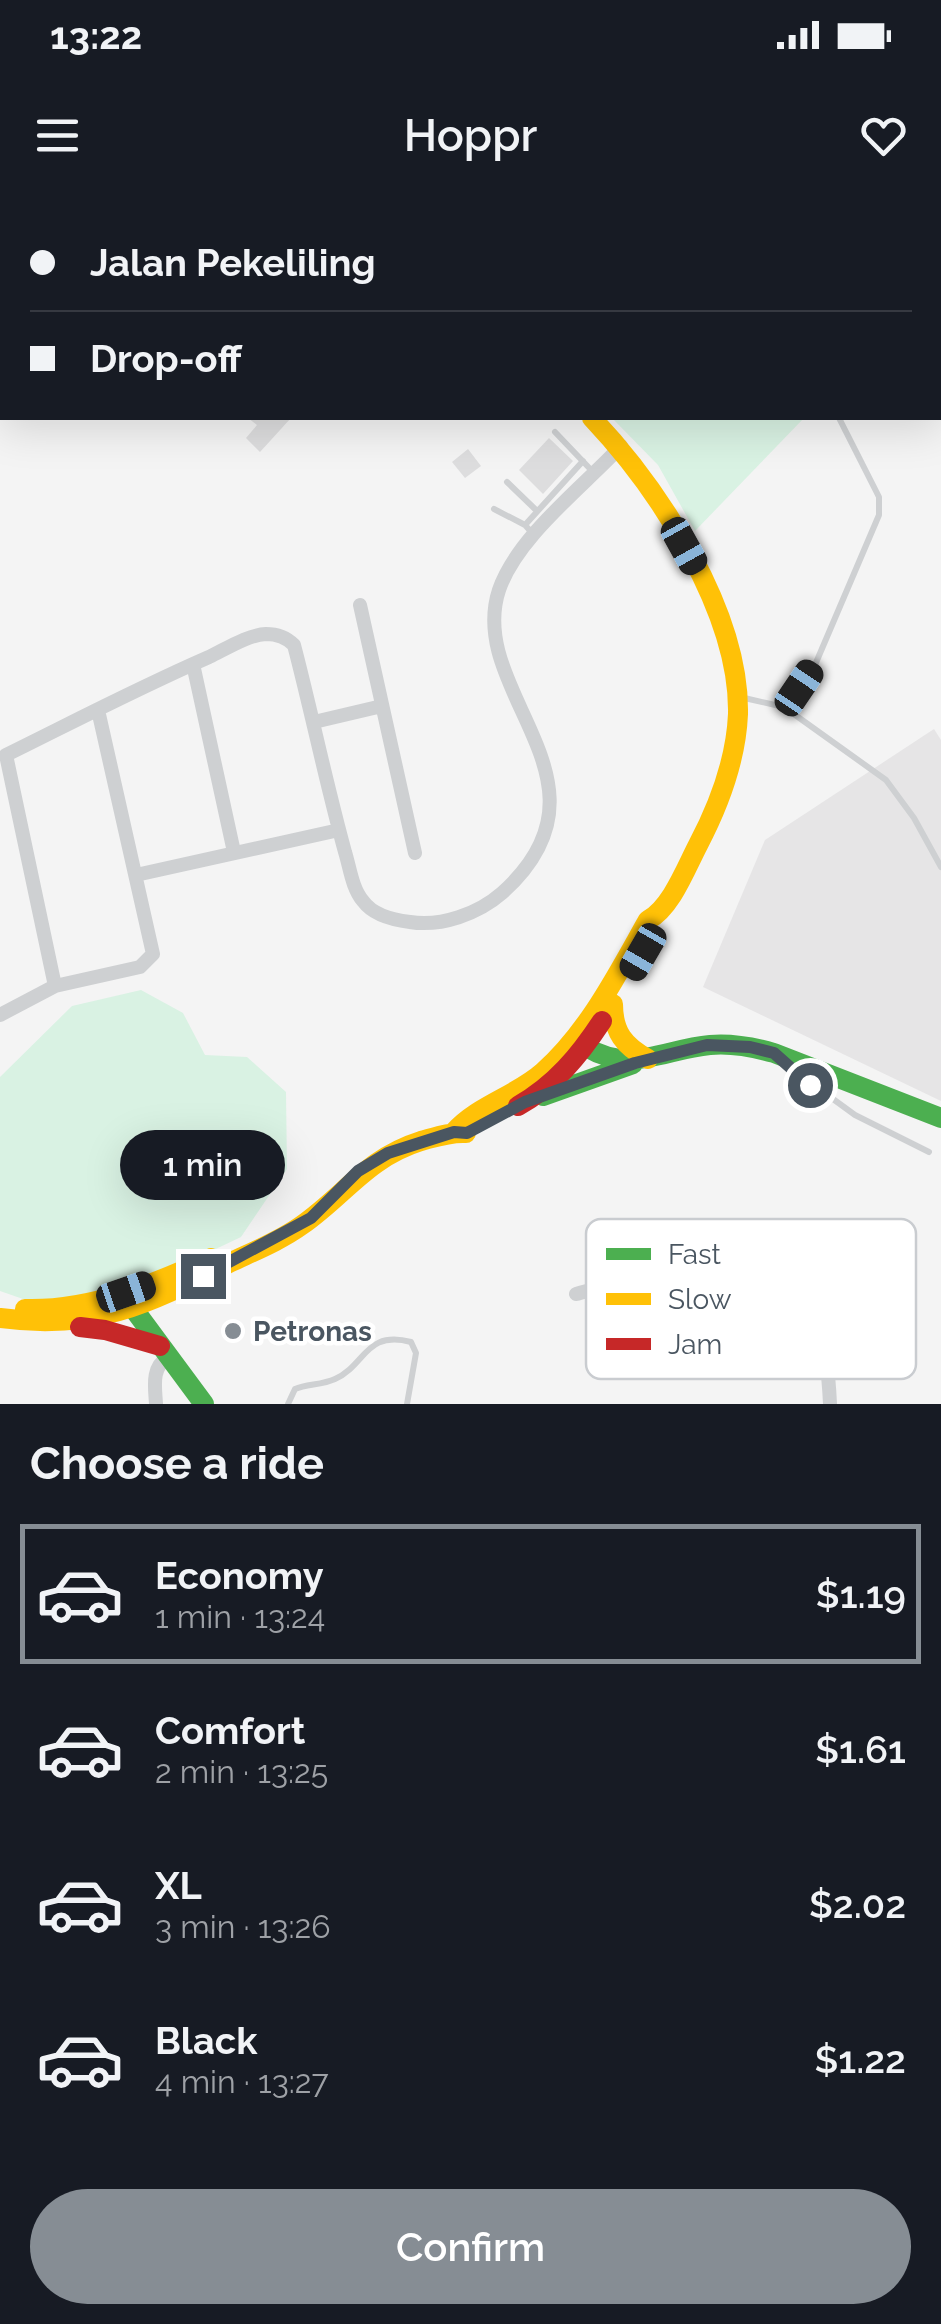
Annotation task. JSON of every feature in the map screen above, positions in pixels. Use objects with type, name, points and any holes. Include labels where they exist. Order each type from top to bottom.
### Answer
[{"type":"street","points":[[52,1325],[100,1318],[174,1291],[311,1218],[358,1171],[388,1153],[454,1132],[467,1133],[525,1102],[555,1080],[586,1047],[613,1004],[716,811],[732,758],[737,696],[726,645],[701,577],[649,484],[621,446],[594,420]]},
{"type":"street","points":[[55,986],[6,755],[254,637],[268,634],[287,638],[294,645],[354,886],[372,912],[410,922],[452,920],[498,897],[518,878],[533,856],[547,815],[548,776],[505,670],[495,610],[506,576],[529,530],[595,474],[621,446]]},
{"type":"street","points":[[360,605],[415,853]]},
{"type":"street","points":[[193,664],[234,852]]},
{"type":"street","points":[[314,722],[382,706]]},
{"type":"street","points":[[0,1015],[55,986],[140,967],[151,958],[154,948],[98,710]]},
{"type":"street","points":[[136,875],[339,830]]},
{"type":"street","points":[[454,1132],[462,1121],[516,1094],[562,1053],[590,1018],[648,920],[658,914]]},
{"type":"street","points":[[613,1004],[614,1032],[642,1061]]},
{"type":"street","points":[[586,1047],[590,1018]]},
{"type":"street","points":[[525,1102],[642,1061],[707,1045],[750,1047],[774,1053],[941,1118]]},
{"type":"street","points":[[562,1053],[586,1047],[600,1056],[642,1061]]},
{"type":"street","points":[[0,1304],[50,1312],[100,1302],[226,1252],[308,1209],[317,1210]]},
{"type":"street","points":[[133,1308],[152,1283]]},
{"type":"street","points":[[156,1404],[156,1372],[162,1348],[160,1314],[174,1291]]},
{"type":"street","points":[[576,1294],[586,1292]]},
{"type":"street","points":[[100,1302],[119,1302],[133,1308],[204,1404]]},
{"type":"street","points":[[0,1318],[105,1330],[162,1348]]},
{"type":"street","points":[[826,1379],[830,1404]]},
{"type":"lane","points":[[784,707],[815,665],[879,515],[879,497],[839,420]]},
{"type":"lane","points":[[555,432],[595,474]]},
{"type":"lane","points":[[494,509],[529,530],[537,512],[583,462]]},
{"type":"lane","points":[[507,482],[537,512]]},
{"type":"lane","points":[[737,696],[784,707],[891,785],[941,867]]},
{"type":"lane","points":[[774,1053],[830,1100],[929,1152]]},
{"type":"lane","points":[[288,1404],[295,1389],[339,1378],[372,1345],[394,1340],[411,1342],[416,1352],[407,1404]]},
{"type":"shaded area","points":[[934,729],[941,740],[941,1101],[703,987],[765,840]]},
{"type":"green space","points":[[614,420],[802,420],[695,531],[658,465]]},
{"type":"green space","points":[[141,990],[183,1013],[205,1055],[247,1057],[286,1092],[287,1169],[241,1237],[161,1275],[46,1307],[0,1291],[0,1077],[72,1006]]},
{"type":"building","points":[[251,420],[289,420],[260,452],[246,438],[257,425]]},
{"type":"building","points":[[549,438],[573,461],[543,494],[519,470]]},
{"type":"building","points":[[468,449],[481,466],[465,478],[452,462]]},
{"type":"traffic: fast","points":[[586,1047],[618,1059],[648,1058],[710,1045],[750,1047],[941,1118]]},
{"type":"traffic: fast","points":[[543,1096],[633,1064]]},
{"type":"traffic: fast","points":[[125,1304],[133,1308],[204,1404]]},
{"type":"traffic: slow","points":[[454,1132],[543,1072],[589,1020],[648,920],[677,887],[713,814],[734,748],[738,714],[735,675],[710,594],[668,516],[594,420]]},
{"type":"traffic: slow","points":[[613,1004],[615,1023],[622,1037],[648,1059]]},
{"type":"traffic: slow","points":[[0,1318],[64,1321],[144,1303],[285,1236],[371,1167],[402,1148],[443,1135],[466,1133]]},
{"type":"traffic: slow","points":[[25,1309],[97,1301],[143,1287],[211,1258]]},
{"type":"traffic: jam","points":[[518,1106],[565,1069],[602,1021]]},
{"type":"traffic: jam","points":[[80,1327],[160,1346]]},
{"type":"place","name":"Petronas","points":[[233,1331]]},
{"type":"route","points":[[203,1276],[311,1218],[358,1171],[388,1153],[454,1132],[467,1133],[525,1102],[635,1063],[684,1049],[728,1044],[774,1053],[810,1085]]}]
